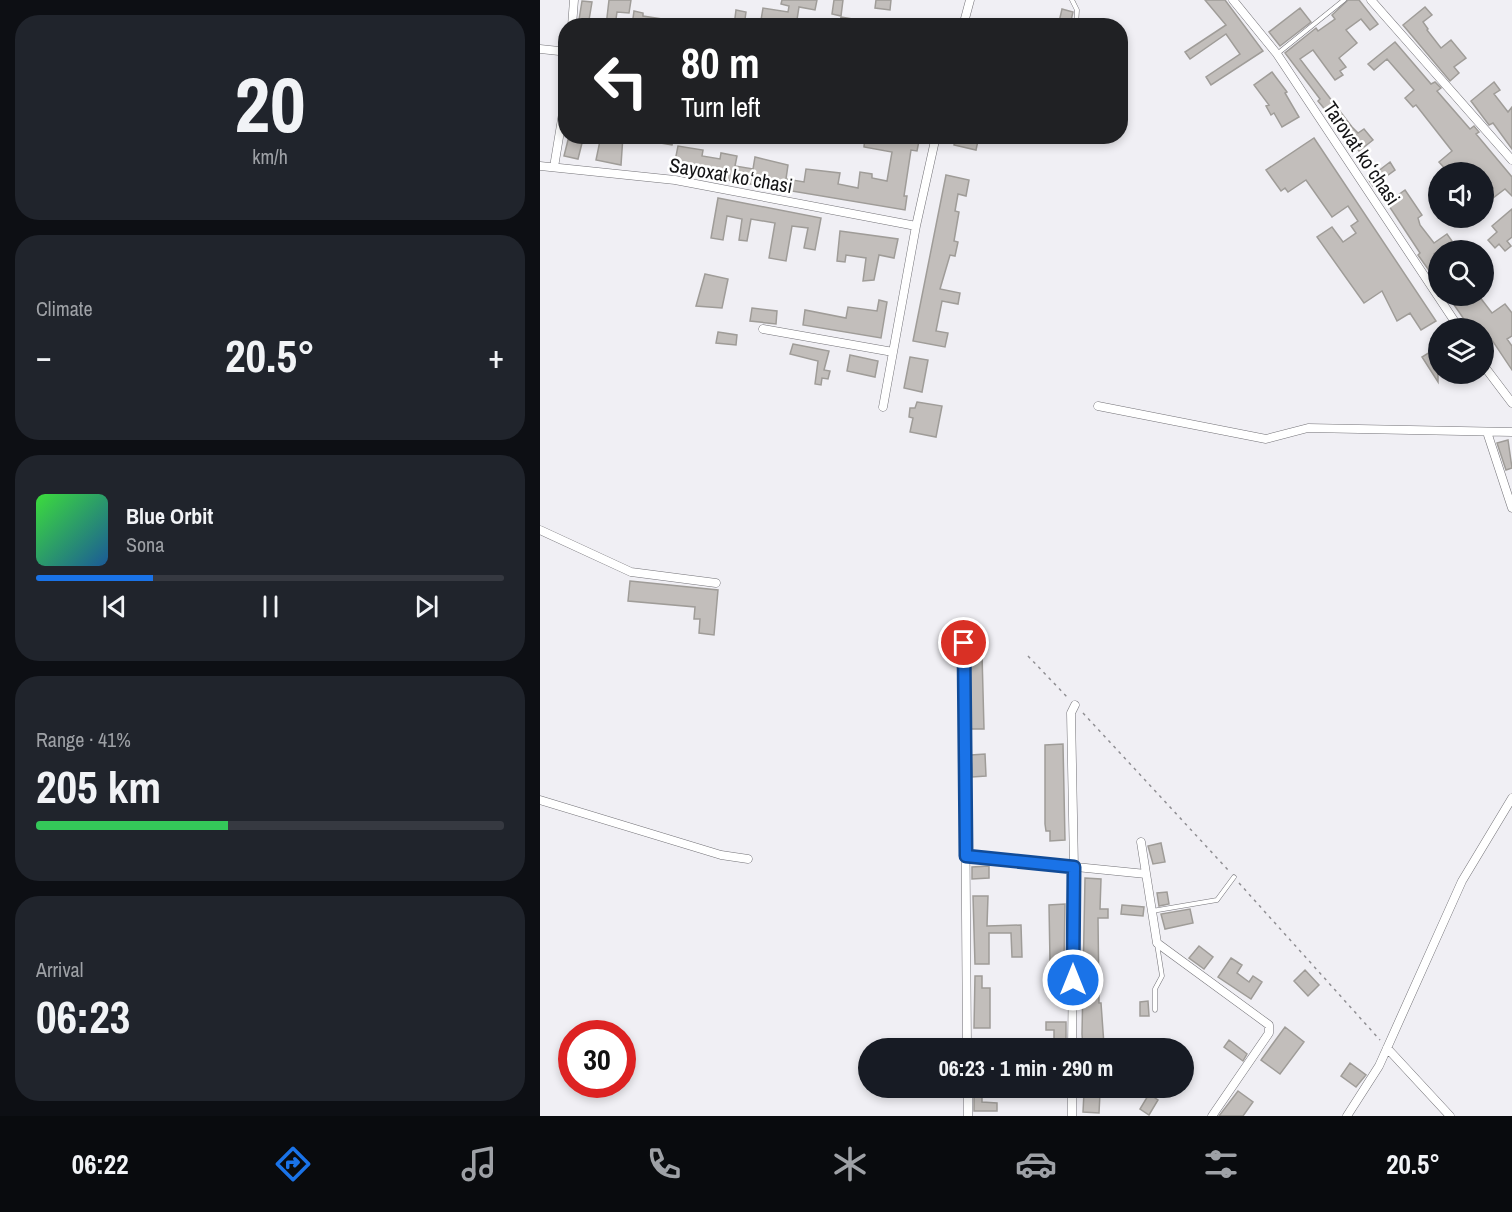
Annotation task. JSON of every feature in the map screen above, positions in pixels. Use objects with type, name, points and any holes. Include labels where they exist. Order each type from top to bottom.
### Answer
[{"type":"street","points":[[573,18],[574,0]]},
{"type":"street","points":[[965,18],[970,0]]},
{"type":"street","name":"Tarovat koʻchasi","points":[[1233,0],[1277,54],[1452,318]]},
{"type":"street","points":[[1371,0],[1512,160]]},
{"type":"street","points":[[540,49],[558,51]]},
{"type":"street","points":[[554,167],[558,143]]},
{"type":"street","points":[[883,407],[916,226],[934,144]]},
{"type":"street","name":"Sayoxat koʻchasi","points":[[540,166],[675,180],[916,226]]},
{"type":"street","points":[[763,329],[893,352]]},
{"type":"street","points":[[1494,379],[1512,403]]},
{"type":"street","points":[[1098,406],[1266,439],[1308,428],[1512,432]]},
{"type":"street","points":[[1487,432],[1512,508]]},
{"type":"street","points":[[540,530],[631,572],[716,583]]},
{"type":"street","points":[[964,643],[966,856],[963,869],[967,1038]]},
{"type":"street","points":[[1072,1038],[1074,867],[1071,713],[1075,705]]},
{"type":"street","points":[[1347,1116],[1379,1066],[1462,881],[1512,798]]},
{"type":"street","points":[[540,800],[721,855],[748,859]]},
{"type":"street","points":[[1141,842],[1157,944],[1269,1025],[1269,1033],[1212,1116]]},
{"type":"street","points":[[966,856],[1146,874]]},
{"type":"street","points":[[1387,1048],[1450,1116]]},
{"type":"street","points":[[968,1098],[969,1116]]},
{"type":"street","points":[[1072,1098],[1072,1116]]},
{"type":"lane","points":[[1072,0],[1077,10],[1076,18]]},
{"type":"lane","points":[[1277,54],[1344,0]]},
{"type":"lane","points":[[1152,911],[1217,900],[1234,877]]},
{"type":"lane","points":[[1155,1010],[1155,989],[1162,976],[1157,944]]},
{"type":"path","points":[[1028,656],[1234,877],[1387,1048]]},
{"type":"building","points":[[609,0],[631,0],[629,13],[617,12],[616,18],[607,18]]},
{"type":"building","points":[[782,0],[817,0],[815,10],[799,7],[797,18],[761,18],[763,8],[788,12],[789,6],[781,4]]},
{"type":"building","points":[[834,0],[843,0],[841,16],[832,14]]},
{"type":"building","points":[[876,0],[891,0],[890,10],[875,8]]},
{"type":"building","points":[[1205,0],[1225,0],[1263,51],[1211,85],[1206,77],[1240,54],[1226,34],[1190,59],[1185,52],[1226,25]]},
{"type":"building","points":[[1348,0],[1359,0],[1378,24],[1370,30],[1361,19],[1346,30],[1357,43],[1339,58],[1346,67],[1340,71],[1343,75],[1335,80],[1313,50],[1300,59],[1352,127],[1358,133],[1364,129],[1373,140],[1359,151],[1318,101],[1320,99],[1285,53],[1316,28],[1318,31],[1335,19],[1332,15]]},
{"type":"building","points":[[582,1],[592,2],[589,18],[579,18]]},
{"type":"building","points":[[1425,7],[1432,15],[1423,22],[1441,48],[1451,40],[1466,58],[1454,67],[1459,73],[1450,81],[1403,25]]},
{"type":"building","points":[[1300,8],[1311,22],[1280,46],[1269,32]]},
{"type":"building","points":[[1062,9],[1073,12],[1072,18],[1060,18]]},
{"type":"building","points":[[736,10],[746,12],[745,18],[735,18]]},
{"type":"building","points":[[634,11],[643,13],[643,16],[656,18],[633,18]]},
{"type":"building","points":[[1395,42],[1431,84],[1435,82],[1441,88],[1437,91],[1470,129],[1474,126],[1479,132],[1476,134],[1512,177],[1512,196],[1505,189],[1494,197],[1494,162],[1439,162],[1452,151],[1416,105],[1413,107],[1405,98],[1414,90],[1387,59],[1374,70],[1368,64]]},
{"type":"building","points":[[1272,72],[1287,92],[1285,93],[1299,117],[1282,127],[1274,113],[1271,115],[1266,106],[1269,105],[1254,85]]},
{"type":"building","points":[[1494,82],[1500,90],[1494,94],[1508,112],[1512,107],[1512,149],[1493,123],[1489,125],[1471,101]]},
{"type":"building","points":[[1314,138],[1434,318],[1428,318],[1428,326],[1421,330],[1410,313],[1397,321],[1382,291],[1364,303],[1317,237],[1332,227],[1343,242],[1356,233],[1351,226],[1358,221],[1348,206],[1332,217],[1306,180],[1288,192],[1285,188],[1281,191],[1266,170]]},
{"type":"building","points":[[567,144],[582,144],[578,159],[564,156]]},
{"type":"building","points":[[599,144],[622,144],[621,165],[596,160]]},
{"type":"building","points":[[864,144],[918,144],[917,151],[911,150],[904,196],[907,196],[905,210],[673,171],[678,146],[703,150],[702,156],[720,159],[721,153],[737,156],[735,166],[753,169],[755,157],[788,165],[786,179],[804,182],[806,169],[840,173],[838,184],[858,188],[860,172],[872,174],[872,178],[887,181],[892,152],[864,147]]},
{"type":"building","points":[[954,144],[977,144],[976,150]]},
{"type":"building","points":[[1390,162],[1395,170],[1373,186],[1368,179]]},
{"type":"building","points":[[946,175],[969,180],[966,196],[958,194],[955,211],[959,212],[954,241],[958,242],[955,256],[950,255],[940,289],[960,293],[958,304],[942,301],[936,331],[948,333],[945,347],[913,341]]},
{"type":"building","points":[[1405,190],[1422,215],[1418,218],[1420,225],[1432,240],[1428,240],[1428,269],[1418,255],[1420,253],[1387,203]]},
{"type":"building","points":[[718,198],[821,218],[815,250],[804,248],[808,228],[792,226],[786,261],[769,258],[775,223],[751,219],[747,241],[739,240],[742,219],[727,216],[723,240],[711,238]]},
{"type":"building","points":[[1512,209],[1512,237],[1507,241],[1511,246],[1505,251],[1499,244],[1495,248],[1494,240],[1488,240],[1497,232],[1494,224]]},
{"type":"building","points":[[840,231],[898,239],[894,258],[879,255],[874,280],[863,281],[866,258],[846,255],[845,262],[837,261]]},
{"type":"building","points":[[1447,234],[1451,240],[1438,240]]},
{"type":"building","points":[[705,274],[728,279],[722,308],[696,306]]},
{"type":"building","points":[[879,300],[887,302],[881,338],[803,325],[805,310],[846,318],[848,307],[877,311]]},
{"type":"building","points":[[1505,304],[1512,313],[1512,336],[1507,339],[1512,346],[1512,370],[1494,343],[1494,318],[1463,318],[1455,306],[1487,306],[1492,313]]},
{"type":"building","points":[[752,308],[777,311],[776,324],[750,321]]},
{"type":"building","points":[[718,332],[737,335],[736,345],[716,343]]},
{"type":"building","points":[[793,344],[829,351],[824,370],[830,371],[828,379],[822,378],[821,385],[815,384],[818,361],[790,354]]},
{"type":"building","points":[[1428,353],[1428,366],[1422,357]]},
{"type":"building","points":[[850,355],[878,361],[875,377],[847,371]]},
{"type":"building","points":[[910,357],[928,360],[922,392],[904,388]]},
{"type":"building","points":[[917,402],[942,406],[936,437],[910,432],[913,418],[909,417],[910,408],[915,408]]},
{"type":"building","points":[[1508,440],[1512,468],[1506,470],[1497,443]]},
{"type":"building","points":[[630,581],[718,590],[714,635],[699,633],[700,619],[694,619],[695,607],[628,601]]},
{"type":"building","points":[[970,654],[982,654],[984,729],[971,729]]},
{"type":"building","points":[[1063,744],[1065,840],[1050,841],[1050,831],[1046,831],[1045,824],[1045,745]]},
{"type":"building","points":[[985,754],[986,776],[972,777],[971,755]]},
{"type":"building","points":[[1161,843],[1165,862],[1153,864],[1148,846]]},
{"type":"building","points":[[989,866],[989,878],[972,879],[972,867]]},
{"type":"building","points":[[1085,878],[1101,879],[1100,909],[1108,909],[1108,918],[1098,918],[1099,1003],[1101,1003],[1104,1038],[1082,1038]]},
{"type":"building","points":[[1167,892],[1169,904],[1159,906],[1157,893]]},
{"type":"building","points":[[973,896],[988,896],[987,926],[1021,925],[1022,957],[1012,957],[1011,933],[989,933],[989,964],[975,964]]},
{"type":"building","points":[[1065,904],[1064,962],[1050,961],[1049,905]]},
{"type":"building","points":[[1122,905],[1144,907],[1143,916],[1121,914]]},
{"type":"building","points":[[1190,909],[1193,923],[1165,929],[1161,914]]},
{"type":"building","points":[[1199,946],[1213,957],[1204,969],[1189,958]]},
{"type":"building","points":[[1231,958],[1242,965],[1237,973],[1249,982],[1253,976],[1262,982],[1251,999],[1218,977]]},
{"type":"building","points":[[1305,970],[1319,985],[1308,996],[1294,981]]},
{"type":"building","points":[[975,976],[982,976],[982,988],[990,988],[990,1028],[974,1028]]},
{"type":"building","points":[[1148,1001],[1149,1016],[1140,1016],[1140,1002]]},
{"type":"building","points":[[1046,1022],[1066,1022],[1066,1038],[1054,1038],[1054,1030],[1046,1030]]},
{"type":"building","points":[[1285,1027],[1304,1042],[1280,1074],[1261,1060]]},
{"type":"building","points":[[1229,1040],[1247,1054],[1243,1061],[1224,1047]]},
{"type":"building","points":[[1350,1063],[1366,1075],[1356,1087],[1341,1076]]},
{"type":"building","points":[[1238,1091],[1253,1102],[1243,1116],[1219,1116]]},
{"type":"building","points":[[974,1098],[982,1098],[982,1102],[997,1103],[997,1111],[974,1111]]},
{"type":"building","points":[[1084,1098],[1100,1098],[1099,1113],[1083,1112]]},
{"type":"building","points":[[1147,1098],[1158,1100],[1149,1115],[1140,1109]]},
{"type":"route","points":[[964,643],[966,856],[1074,867],[1073,980]]}]
